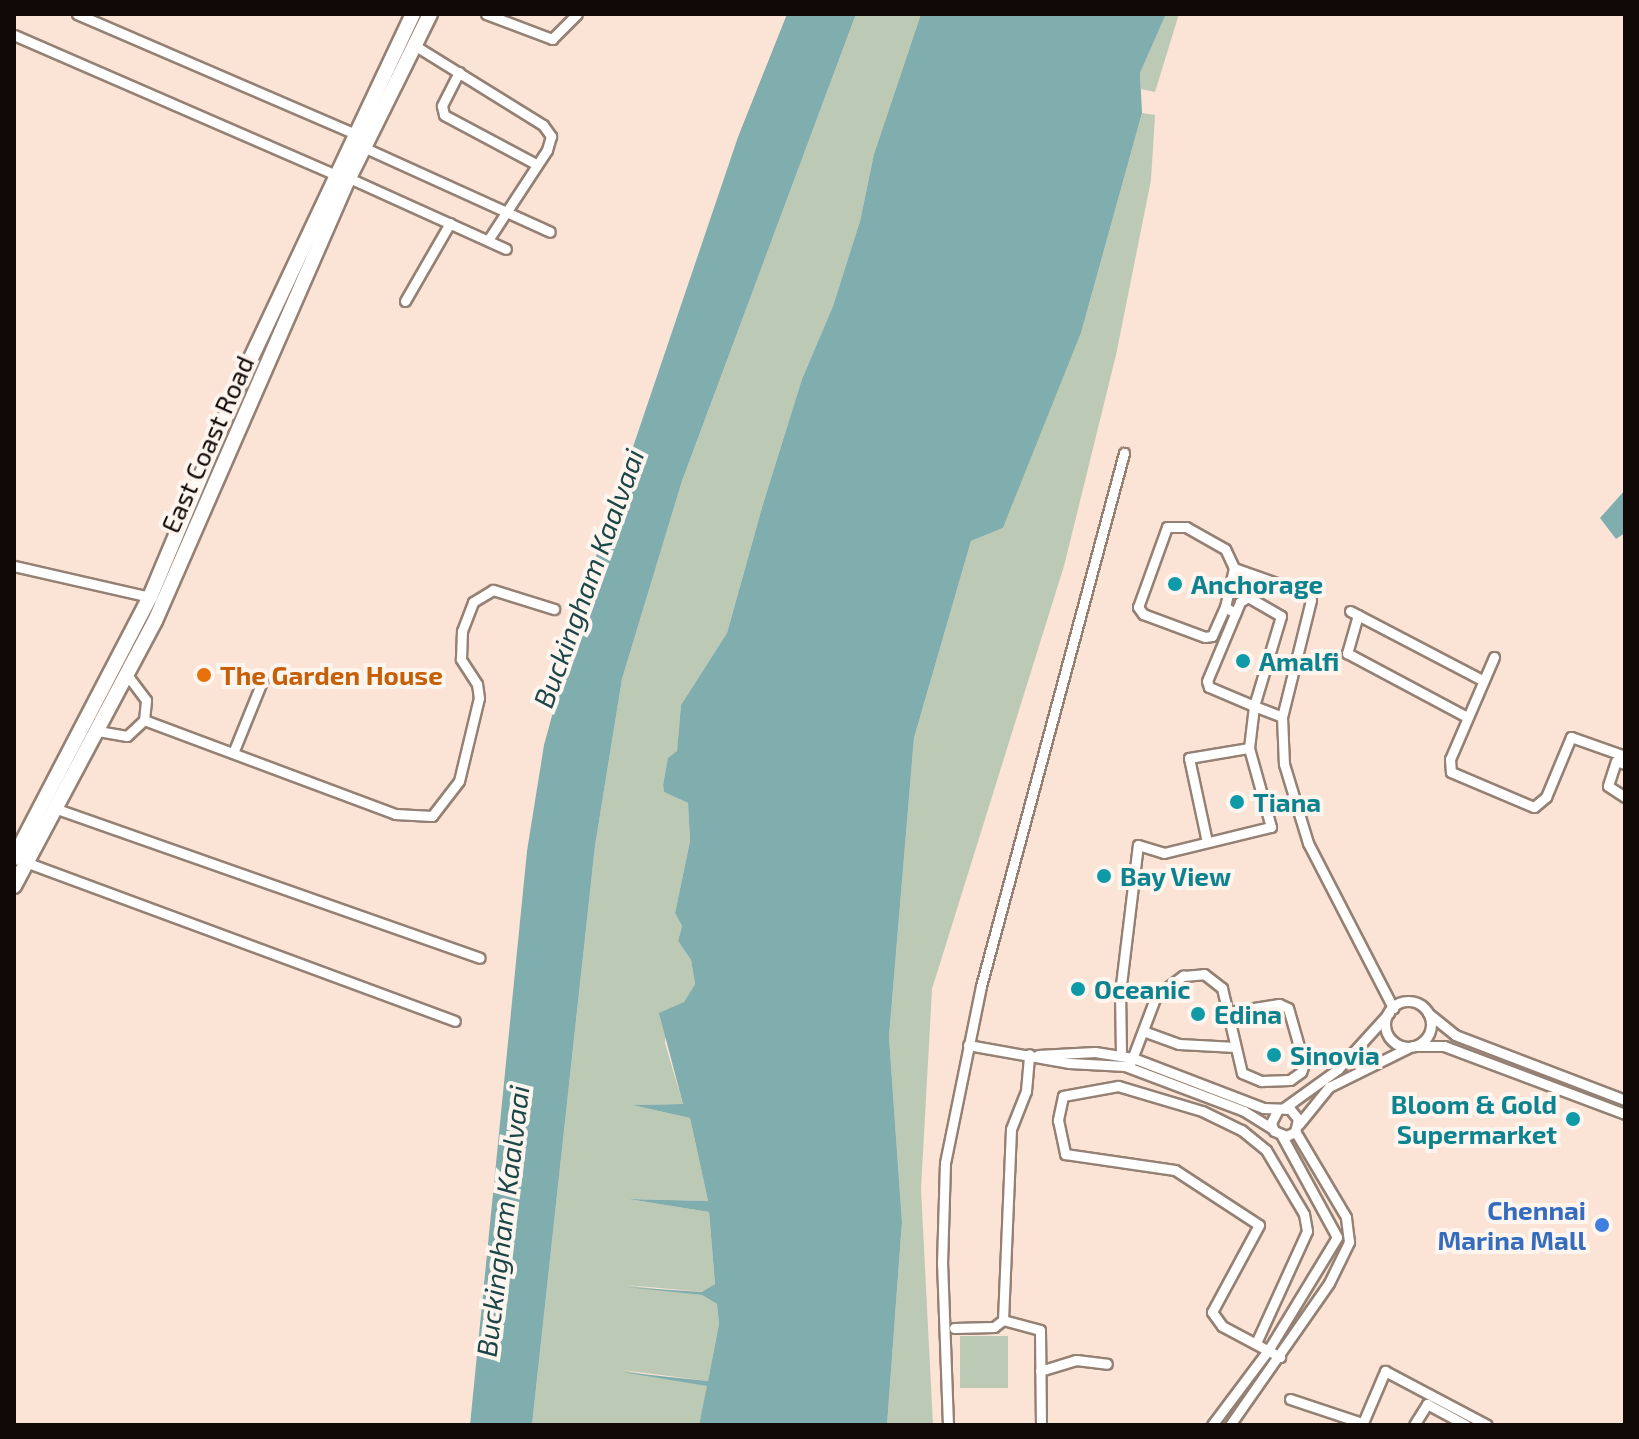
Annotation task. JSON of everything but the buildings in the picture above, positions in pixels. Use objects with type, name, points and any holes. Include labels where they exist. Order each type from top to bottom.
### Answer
[{"type":"main road","name":"East Coast Road","points":[[21,860],[57,809],[128,676],[342,176],[353,133],[413,14]]},
{"type":"main road","name":"East Coast Road","points":[[14,886],[21,860],[150,597],[342,176],[363,147],[430,14]]},
{"type":"street","points":[[77,14],[353,133]]},
{"type":"street","points":[[486,14],[552,39],[577,14]]},
{"type":"street","points":[[14,35],[506,249]]},
{"type":"street","points":[[414,45],[548,129],[551,142],[534,163],[488,240]]},
{"type":"street","points":[[459,72],[442,106],[444,115],[534,163]]},
{"type":"street","points":[[363,147],[550,232]]},
{"type":"street","points":[[405,301],[450,223]]},
{"type":"street","points":[[948,1425],[942,1264],[945,1163],[968,1045],[1124,453]]},
{"type":"street","points":[[1167,527],[1186,527],[1225,549],[1234,568],[1225,607],[1212,636],[1205,637],[1143,614],[1138,607],[1167,527]]},
{"type":"street","points":[[14,566],[150,597]]},
{"type":"street","points":[[1234,568],[1302,592],[1311,600],[1282,717],[1284,764],[1308,843],[1391,1010],[1390,1038],[1412,1046],[1444,1046],[1625,1114]]},
{"type":"street","points":[[144,720],[395,814],[432,816],[459,781],[479,698],[477,684],[461,659],[462,631],[473,602],[493,590],[554,609]]},
{"type":"street","points":[[1121,1054],[1120,993],[1138,845],[1164,853],[1271,827],[1249,748],[1254,706],[1281,616],[1248,597],[1235,613],[1208,685],[1254,706],[1282,717]]},
{"type":"street","points":[[1225,607],[1235,613]]},
{"type":"street","points":[[1467,717],[1347,653],[1354,613],[1482,680]]},
{"type":"street","points":[[1494,657],[1450,759],[1451,772],[1534,807],[1546,797],[1571,737],[1625,756]]},
{"type":"street","points":[[98,731],[127,736],[144,720],[146,700],[128,676]]},
{"type":"street","points":[[233,753],[263,679]]},
{"type":"street","points":[[1207,842],[1189,758],[1249,748]]},
{"type":"street","points":[[1625,764],[1616,761],[1608,786],[1625,797]]},
{"type":"street","points":[[57,809],[479,958]]},
{"type":"street","points":[[21,860],[455,1021]]},
{"type":"street","points":[[1131,1062],[1156,996],[1183,976],[1204,974],[1215,979],[1229,1012],[1242,1073],[1261,1081],[1290,1080],[1304,1064],[1288,1008],[1279,1004],[1229,1012]]},
{"type":"street","points":[[1279,1110],[1338,1069],[1391,1010],[1414,1002],[1455,1035],[1622,1099],[1613,1109]]},
{"type":"street","points":[[1278,1133],[1297,1128],[1329,1087],[1428,1035],[1428,1013]]},
{"type":"street","points":[[1143,1031],[1179,1044],[1235,1047]]},
{"type":"street","points":[[968,1045],[1033,1055],[1131,1062],[1279,1110],[1294,1112],[1297,1128],[1350,1226],[1349,1242],[1329,1283],[1230,1425]]},
{"type":"street","points":[[1033,1055],[1121,1054],[1131,1062],[1244,1111],[1278,1133],[1337,1237],[1269,1349],[1212,1425]]},
{"type":"street","points":[[954,1328],[994,1327],[1003,1320],[1011,1129],[1026,1091],[1033,1055]]},
{"type":"street","points":[[1256,1343],[1307,1231],[1294,1194],[1266,1150],[1241,1130],[1202,1111],[1118,1086],[1063,1096],[1058,1120],[1065,1154],[1175,1170],[1259,1225],[1212,1312],[1222,1326],[1280,1357]]},
{"type":"street","points":[[1278,1133],[1279,1110]]},
{"type":"street","points":[[1302,1173],[1317,1167]]},
{"type":"street","points":[[1003,1320],[1040,1330],[1041,1425]]},
{"type":"street","points":[[1040,1371],[1076,1360],[1107,1364]]},
{"type":"street","points":[[1290,1399],[1362,1424],[1385,1371],[1487,1425]]},
{"type":"street","points":[[1414,1425],[1427,1404],[1466,1425]]},
{"type":"green space","points":[[856,14],[921,14],[874,154],[860,221],[833,306],[802,379],[727,633],[681,705],[677,752],[668,759],[663,785],[664,792],[688,803],[690,841],[675,913],[682,926],[678,941],[691,960],[695,984],[684,1002],[668,1011],[665,1043],[683,1104],[632,1105],[690,1118],[708,1201],[628,1199],[709,1212],[715,1284],[703,1292],[626,1285],[702,1295],[717,1304],[719,1324],[708,1381],[622,1370],[708,1386],[699,1425],[532,1425],[595,846],[622,679],[682,481]]},
{"type":"green space","points":[[1166,14],[1179,14],[1155,92],[1141,89],[1140,73]]},
{"type":"green space","points":[[1142,113],[1155,115],[1151,180],[1116,355],[1064,566],[932,989],[921,1189],[933,1425],[887,1425],[902,1222],[889,1037],[914,738],[971,541],[1003,528],[1081,333]]},
{"type":"green space","points":[[960,1336],[1008,1336],[1008,1388],[960,1388]]},
{"type":"water","name":"Buckingham Kaalvaai","points":[[787,14],[856,14],[682,481],[622,679],[595,846],[532,1425],[470,1425],[527,851],[544,745],[595,559],[738,137]]},
{"type":"water","points":[[921,14],[1166,14],[1140,73],[1142,113],[1081,333],[1003,528],[971,541],[914,738],[889,1037],[902,1222],[887,1425],[699,1425],[707,1386],[622,1372],[708,1381],[719,1324],[717,1304],[702,1295],[626,1287],[702,1292],[715,1284],[709,1212],[628,1199],[708,1201],[690,1118],[632,1105],[683,1104],[659,1013],[684,1002],[695,984],[691,960],[678,941],[682,926],[675,913],[690,841],[688,803],[664,792],[663,785],[668,758],[677,751],[681,705],[727,633],[802,379],[833,306],[860,221],[874,154]]},
{"type":"water","points":[[1625,490],[1625,533],[1616,539],[1600,518]]},
{"type":"place","name":"Anchorage","points":[[1175,584]]},
{"type":"place","name":"Amalfi","points":[[1243,661]]},
{"type":"place","name":"The Garden House","points":[[204,675]]},
{"type":"place","name":"Tiana","points":[[1237,802]]},
{"type":"place","name":"Bay View","points":[[1104,876]]},
{"type":"place","name":"Oceanic","points":[[1078,989]]},
{"type":"place","name":"Edina","points":[[1198,1014]]},
{"type":"place","name":"Sinovia","points":[[1274,1055]]},
{"type":"place","name":"Bloom & Gold Supermarket","points":[[1573,1119]]},
{"type":"place","name":"Chennai Marina Mall","points":[[1602,1225]]}]
